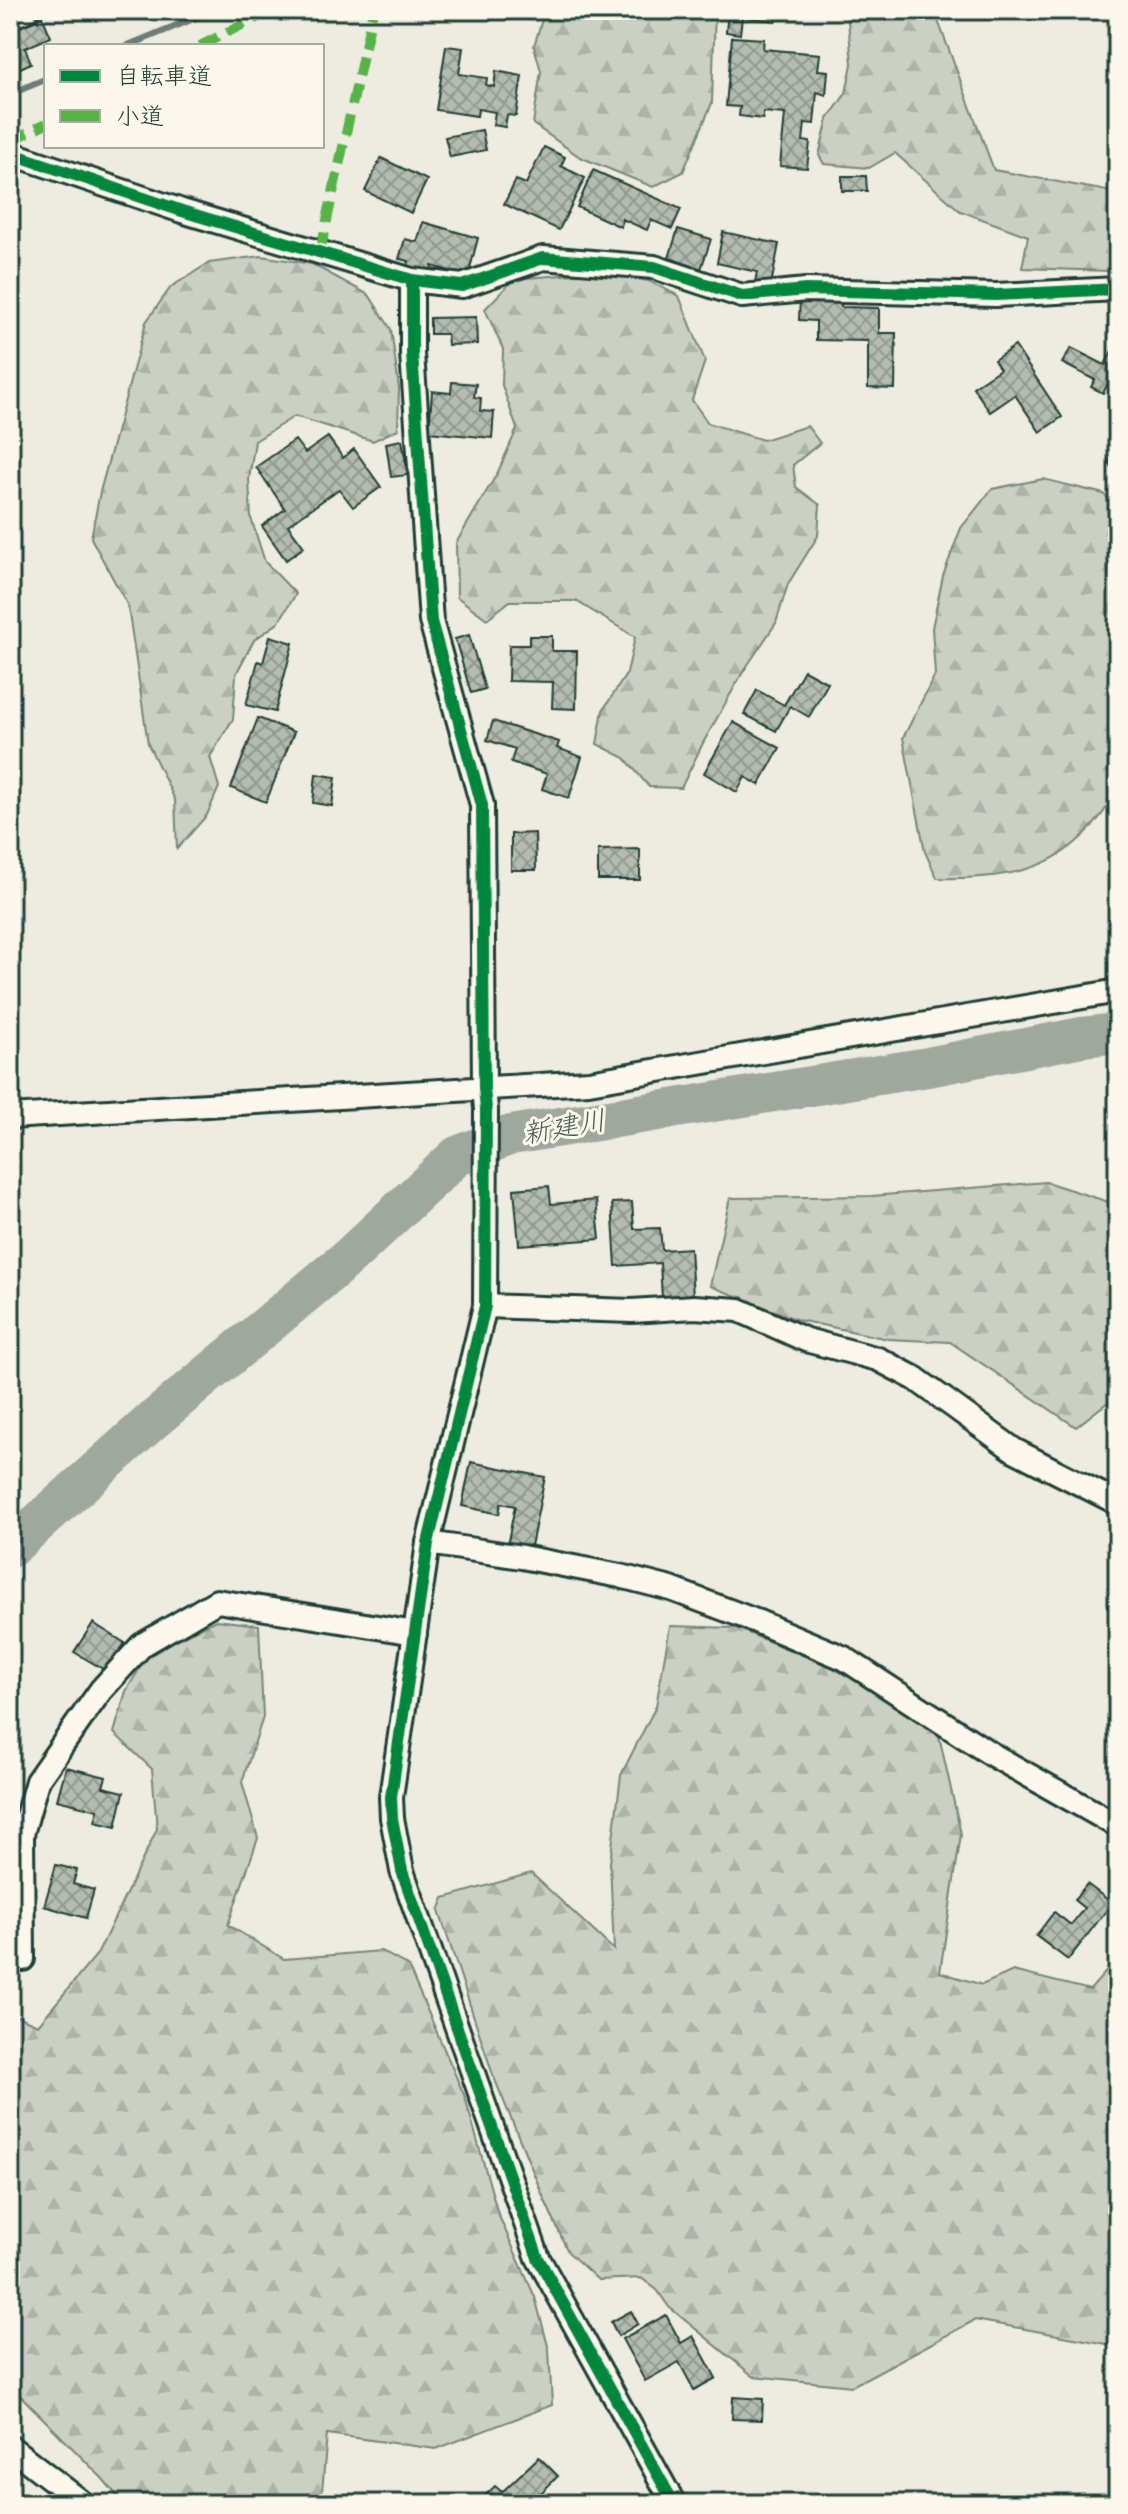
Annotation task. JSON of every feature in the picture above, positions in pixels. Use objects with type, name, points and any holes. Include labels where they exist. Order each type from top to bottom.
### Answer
[{"type":"street","points":[[10,17],[27,10]]},
{"type":"street","points":[[10,153],[182,211],[412,280],[462,286],[543,258],[654,267],[742,296],[806,290],[996,295],[1118,289]]},
{"type":"street","points":[[412,280],[412,354],[431,621],[482,805],[485,1306],[428,1543],[391,1797],[392,1818],[402,1871],[538,2258],[674,2504]]},
{"type":"street","points":[[10,1117],[485,1098],[1118,991]]},
{"type":"street","points":[[485,1306],[632,1311],[694,1307],[739,1310],[806,1340],[878,1359],[916,1379],[1014,1450],[1114,1501],[1118,1506]]},
{"type":"street","points":[[428,1543],[620,1576],[671,1589],[756,1621],[844,1658],[991,1754],[1118,1826]]},
{"type":"street","points":[[10,1961],[23,1959],[22,1834],[37,1781],[101,1690],[142,1645],[217,1601],[415,1633]]},
{"type":"street","points":[[10,2447],[84,2504]]},
{"type":"green space","points":[[545,10],[715,10],[712,103],[683,172],[653,187],[580,157],[533,124],[541,71],[534,46]]},
{"type":"green space","points":[[847,10],[934,10],[994,170],[1118,193],[1118,264],[1108,271],[1022,268],[1028,236],[960,211],[895,153],[869,168],[824,164],[819,155],[828,119],[846,93],[852,64]]},
{"type":"green space","points":[[261,256],[312,264],[369,295],[391,329],[399,388],[398,429],[373,441],[295,416],[255,441],[249,479],[251,518],[265,562],[296,594],[278,623],[254,640],[236,674],[233,719],[210,757],[219,787],[207,815],[177,849],[175,800],[148,744],[128,606],[91,538],[100,492],[146,322],[171,287],[209,263]]},
{"type":"green space","points":[[598,272],[649,281],[679,296],[705,361],[692,400],[708,423],[763,440],[807,426],[820,443],[793,465],[796,487],[820,505],[818,536],[788,584],[776,623],[743,672],[681,788],[649,787],[625,758],[597,744],[603,710],[627,673],[635,637],[576,601],[510,601],[487,619],[457,597],[456,543],[498,472],[517,429],[502,385],[503,349],[485,309],[514,279]]},
{"type":"green space","points":[[1043,479],[1104,494],[1118,512],[1118,789],[1084,836],[1043,863],[994,876],[937,878],[925,852],[903,738],[935,675],[932,628],[943,576],[961,528],[992,489]]},
{"type":"green space","points":[[1046,1182],[1118,1205],[1118,1394],[1076,1427],[950,1342],[888,1339],[798,1320],[710,1286],[730,1198],[871,1196]]},
{"type":"green space","points":[[216,1620],[259,1625],[263,1717],[242,1782],[258,1838],[228,1925],[284,1959],[381,1951],[408,1966],[465,2097],[498,2214],[535,2297],[549,2350],[552,2405],[436,2449],[327,2434],[322,2492],[371,2504],[124,2504],[10,2385],[10,2013],[38,2025],[98,1953],[157,1829],[152,1769],[114,1733],[126,1691],[149,1653]]},
{"type":"green space","points":[[670,1626],[736,1628],[831,1667],[937,1727],[961,1834],[940,1972],[982,1985],[1013,1971],[1090,1990],[1118,1958],[1118,2346],[975,2320],[852,2386],[753,2376],[669,2307],[657,2290],[641,2278],[598,2280],[568,2252],[493,2075],[439,1911],[444,1898],[531,1873],[614,1950],[610,1863],[621,1775],[656,1706]]},
{"type":"building","points":[[728,10],[777,10],[776,21],[742,17],[740,34],[726,32]]},
{"type":"building","points":[[42,16],[51,37],[25,48],[31,63],[10,73],[10,30]]},
{"type":"building","points":[[732,37],[764,39],[763,49],[820,54],[818,70],[828,71],[826,95],[817,92],[814,124],[805,123],[803,141],[810,142],[807,168],[780,166],[785,114],[763,112],[763,119],[739,116],[740,107],[726,106]]},
{"type":"building","points":[[446,46],[463,48],[459,74],[487,78],[486,85],[494,87],[496,71],[522,76],[516,116],[507,115],[505,127],[493,125],[495,112],[478,109],[477,116],[436,110]]},
{"type":"building","points":[[482,130],[486,150],[450,157],[445,137]]},
{"type":"building","points":[[544,147],[565,157],[561,166],[585,178],[559,230],[504,204],[516,180],[526,184]]},
{"type":"building","points":[[381,158],[427,180],[411,213],[365,191]]},
{"type":"building","points":[[593,170],[681,209],[672,229],[651,220],[647,230],[622,219],[621,227],[577,207]]},
{"type":"building","points":[[842,176],[866,176],[867,191],[842,191]]},
{"type":"building","points":[[423,222],[478,238],[468,276],[432,266],[429,277],[406,270],[409,261],[399,259],[405,239],[417,242]]},
{"type":"building","points":[[678,229],[711,239],[701,269],[669,258]]},
{"type":"building","points":[[723,232],[779,244],[771,285],[755,282],[757,272],[717,263]]},
{"type":"building","points":[[800,298],[841,299],[841,307],[879,308],[879,333],[896,333],[895,389],[868,388],[868,341],[816,340],[816,321],[799,320]]},
{"type":"building","points":[[476,317],[477,344],[448,345],[447,334],[430,334],[430,318]]},
{"type":"building","points":[[1015,346],[1062,417],[1040,432],[1015,395],[990,412],[973,387],[1000,369],[994,360]]},
{"type":"building","points":[[1071,348],[1105,365],[1113,349],[1118,352],[1118,365],[1103,393],[1091,387],[1095,380],[1062,363]]},
{"type":"building","points":[[452,382],[476,384],[474,397],[481,398],[480,411],[494,412],[492,438],[429,432],[432,391],[451,393]]},
{"type":"building","points":[[328,437],[343,458],[354,449],[381,487],[353,507],[339,489],[288,525],[304,547],[286,560],[262,526],[285,509],[256,467],[295,440],[305,453]]},
{"type":"building","points":[[402,440],[408,475],[391,477],[386,443]]},
{"type":"building","points":[[1118,456],[1118,480],[1108,460]]},
{"type":"building","points":[[469,635],[485,689],[471,693],[455,639]]},
{"type":"building","points":[[270,636],[293,643],[275,712],[246,705],[258,661],[263,663]]},
{"type":"building","points":[[529,636],[552,636],[552,651],[577,651],[576,709],[552,708],[553,682],[508,681],[509,645],[529,645]]},
{"type":"building","points":[[804,670],[828,683],[809,717],[790,706],[776,731],[744,714],[757,690],[784,705]]},
{"type":"building","points":[[258,718],[294,732],[266,802],[231,788]]},
{"type":"building","points":[[493,721],[559,742],[557,748],[582,757],[569,798],[542,789],[547,774],[511,762],[515,749],[487,740]]},
{"type":"building","points":[[733,722],[780,748],[759,785],[745,777],[737,792],[704,773]]},
{"type":"building","points":[[316,774],[336,777],[332,806],[313,803]]},
{"type":"building","points":[[535,833],[536,870],[511,870],[511,834]]},
{"type":"building","points":[[640,849],[640,880],[598,880],[598,850]]},
{"type":"building","points":[[549,1186],[551,1204],[596,1200],[600,1239],[519,1245],[514,1189]]},
{"type":"building","points":[[632,1202],[634,1229],[660,1228],[662,1250],[690,1248],[693,1296],[662,1298],[660,1263],[616,1266],[612,1203]]},
{"type":"building","points":[[471,1462],[545,1477],[530,1551],[507,1546],[515,1506],[501,1503],[499,1514],[462,1506]]},
{"type":"building","points":[[93,1623],[125,1643],[108,1672],[74,1652]]},
{"type":"building","points":[[66,1767],[106,1777],[103,1787],[124,1792],[116,1827],[95,1822],[98,1810],[57,1800]]},
{"type":"building","points":[[56,1865],[77,1870],[73,1884],[94,1890],[86,1918],[44,1906]]},
{"type":"building","points":[[1087,1884],[1112,1903],[1068,1960],[1036,1936],[1054,1912],[1071,1925],[1084,1908],[1074,1900]]},
{"type":"building","points":[[631,2311],[638,2324],[618,2336],[611,2322]]},
{"type":"building","points":[[666,2315],[681,2343],[693,2336],[716,2378],[694,2390],[679,2362],[645,2381],[622,2339]]},
{"type":"building","points":[[733,2397],[763,2399],[762,2420],[732,2419]]},
{"type":"building","points":[[539,2457],[558,2476],[532,2502],[534,2504],[476,2504],[495,2486],[502,2492]]},
{"type":"waterway","points":[[132,44],[214,10]]},
{"type":"waterway","points":[[10,94],[44,80]]},
{"type":"waterway","name":"新建川","points":[[10,1548],[151,1422],[349,1257],[457,1156],[511,1135],[1118,1033]]},
{"type":"marked path","points":[[204,44],[272,10]]},
{"type":"marked path","points":[[320,252],[373,10]]},
{"type":"marked path","points":[[10,142],[44,124]]},
{"type":"cycle path","points":[[10,153],[182,211],[412,280],[462,286],[543,258],[654,267],[742,296],[806,290],[996,295],[1118,289]]},
{"type":"cycle path","points":[[412,280],[412,354],[431,621],[482,805],[485,1306],[428,1543],[391,1797],[392,1818],[402,1871],[538,2258],[674,2504]]}]
